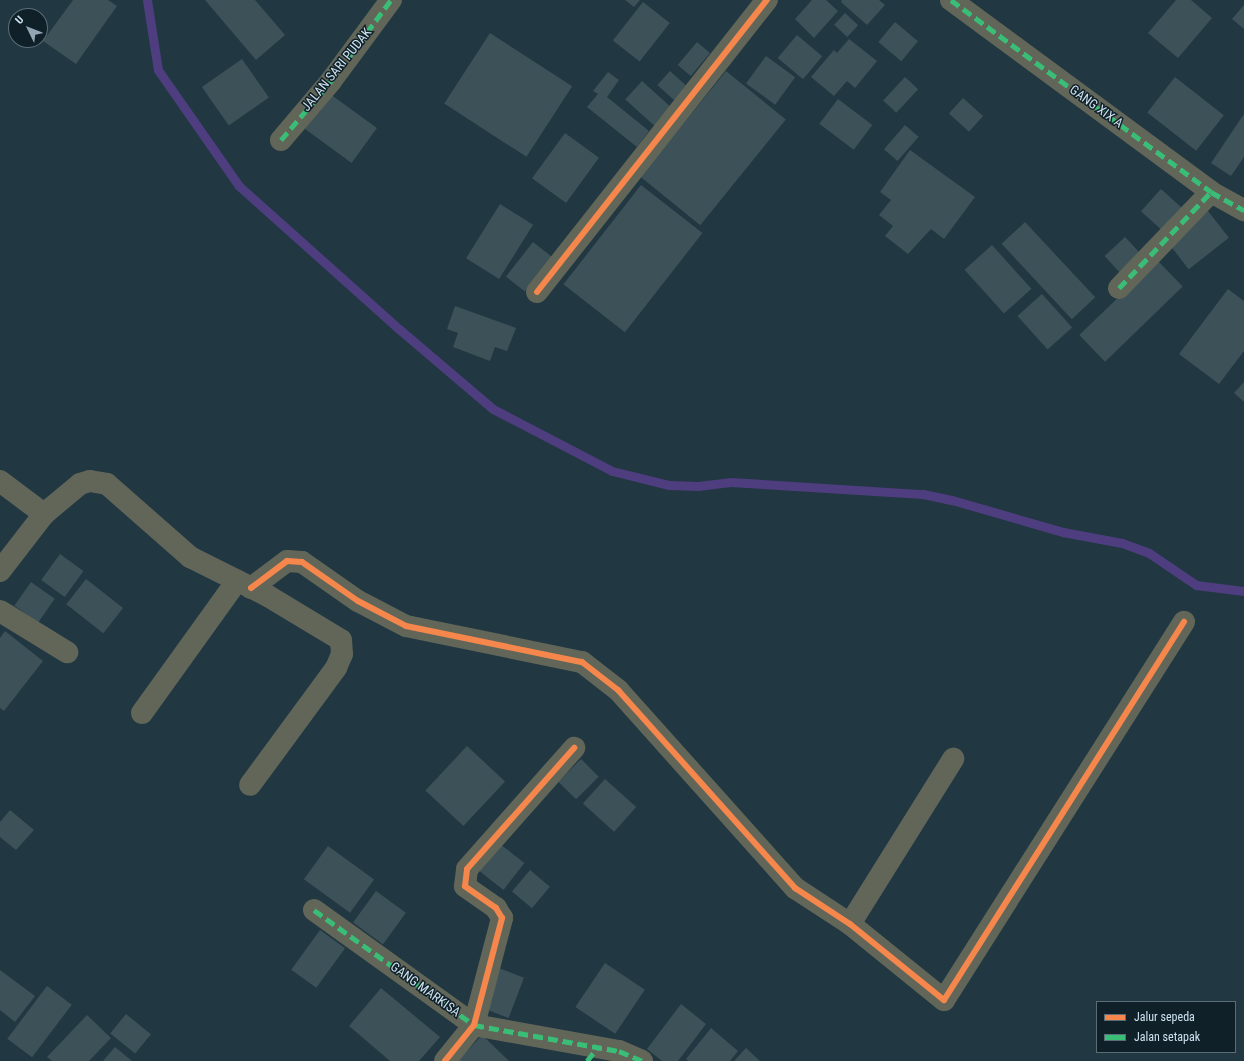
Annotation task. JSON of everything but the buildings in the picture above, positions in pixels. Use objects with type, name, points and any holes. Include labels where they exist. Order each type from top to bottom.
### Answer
[{"type":"street","name":"JALAN SARI PUDAK","points":[[281,140],[331,81],[392,0]]},
{"type":"street","points":[[537,292],[767,0]]},
{"type":"street","name":"GANG XIX A","points":[[951,0],[1212,192],[1244,210]]},
{"type":"street","points":[[1119,288],[1212,192]]},
{"type":"street","points":[[0,481],[44,514]]},
{"type":"street","points":[[0,571],[44,514],[80,484],[90,481],[107,484],[190,557],[244,584],[341,640],[343,644],[340,660],[336,668],[250,785]]},
{"type":"street","points":[[142,713],[244,584],[287,561],[302,562],[358,601],[406,626],[582,662],[618,690],[794,888],[850,924],[944,1000],[1184,622]]},
{"type":"street","points":[[0,611],[67,652]]},
{"type":"street","points":[[445,1061],[474,1025],[502,918],[496,908],[465,886],[467,869],[574,748]]},
{"type":"street","points":[[850,924],[953,759]]},
{"type":"street","name":"GANG MARKISA","points":[[314,910],[474,1025],[592,1054],[619,1051],[642,1061]]},
{"type":"waterway","points":[[147,0],[158,70],[239,186],[399,329],[493,409],[612,471],[669,485],[698,486],[730,482],[923,494],[952,500],[1063,532],[1122,543],[1149,553],[1196,585],[1244,591]]},
{"type":"marked path","points":[[281,140],[331,81],[391,0]]},
{"type":"marked path","points":[[951,0],[1211,192],[1244,210]]},
{"type":"marked path","points":[[1119,288],[1211,192]]},
{"type":"marked path","points":[[314,910],[474,1025],[619,1051],[642,1061]]},
{"type":"marked path","points":[[587,1061],[597,1048]]},
{"type":"cycle path","points":[[537,292],[767,0]]},
{"type":"cycle path","points":[[251,588],[287,561],[302,562],[358,601],[406,626],[582,662],[618,690],[795,888],[850,924],[944,1000],[1184,622]]},
{"type":"cycle path","points":[[445,1061],[474,1025],[502,918],[496,908],[465,886],[467,869],[574,748]]}]
